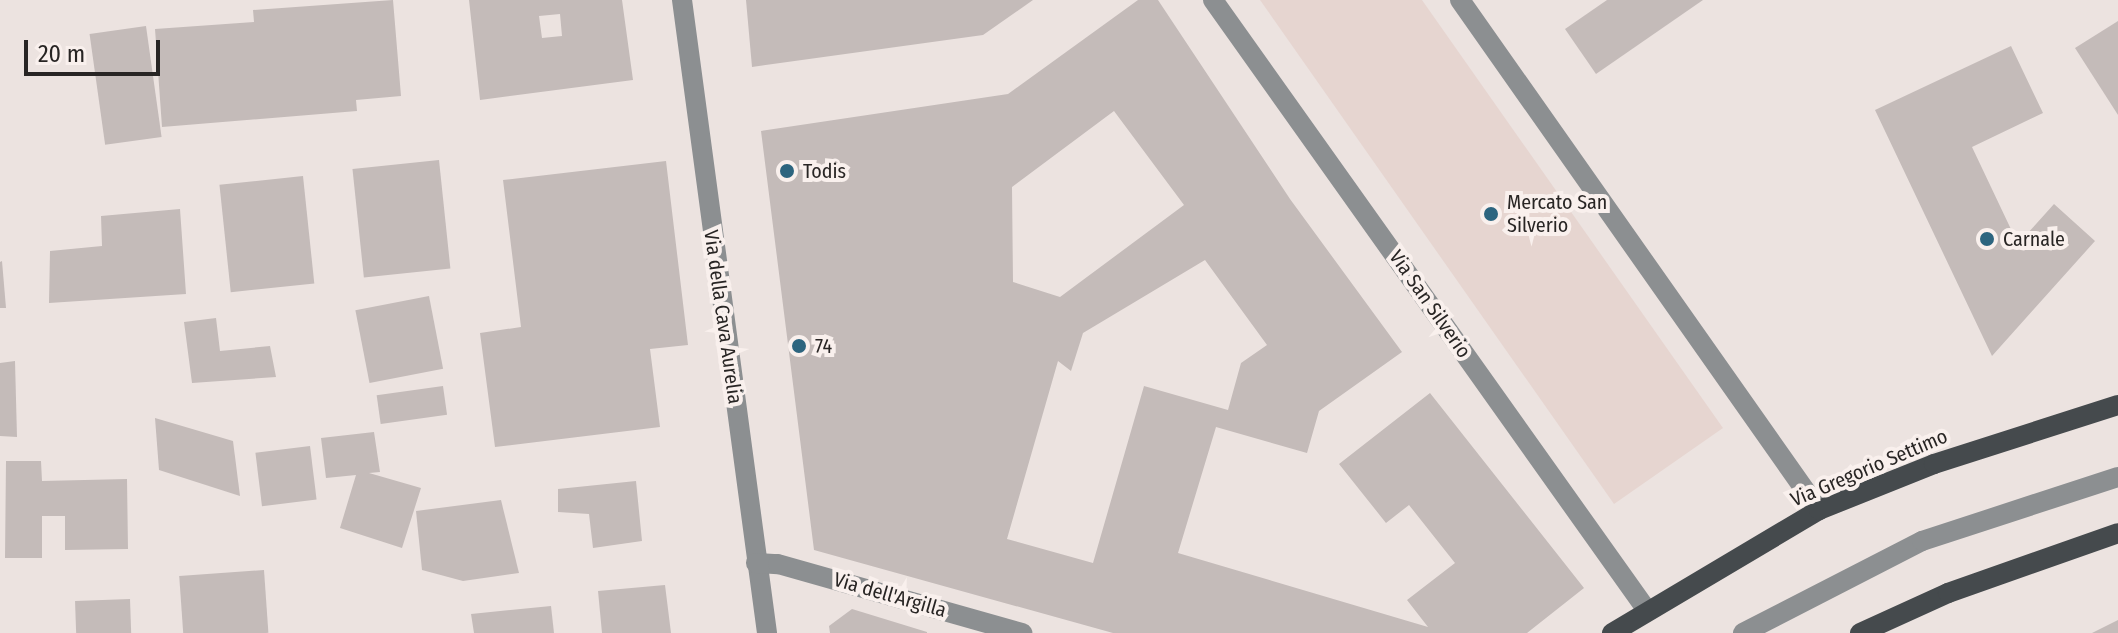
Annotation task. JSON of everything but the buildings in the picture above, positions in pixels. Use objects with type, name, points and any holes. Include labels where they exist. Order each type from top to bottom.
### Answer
[{"type":"main road","name":"Via Gregorio Settimo","points":[[1612,633],[1646,609],[1819,510],[1934,464],[2118,405]]},
{"type":"main road","points":[[1860,633],[1948,593],[2118,533]]},
{"type":"street","name":"Via della Cava Aurelia","points":[[682,0],[767,633]]},
{"type":"street","name":"Via San Silverio","points":[[1213,0],[1646,609]]},
{"type":"street","points":[[1460,0],[1819,510]]},
{"type":"street","points":[[1743,633],[1922,541],[2118,477]]},
{"type":"street","name":"Via dell'Argilla","points":[[756,563],[778,564],[1022,633]]},
{"type":"shaded area","name":"Mercato San Silverio","points":[[1260,0],[1422,0],[1723,428],[1614,504]]},
{"type":"place","name":"Todis","points":[[787,171]]},
{"type":"place","name":"Mercato San Silverio","points":[[1491,214]]},
{"type":"place","name":"Carnale","points":[[1987,239]]},
{"type":"place","name":"74","points":[[799,346]]}]
